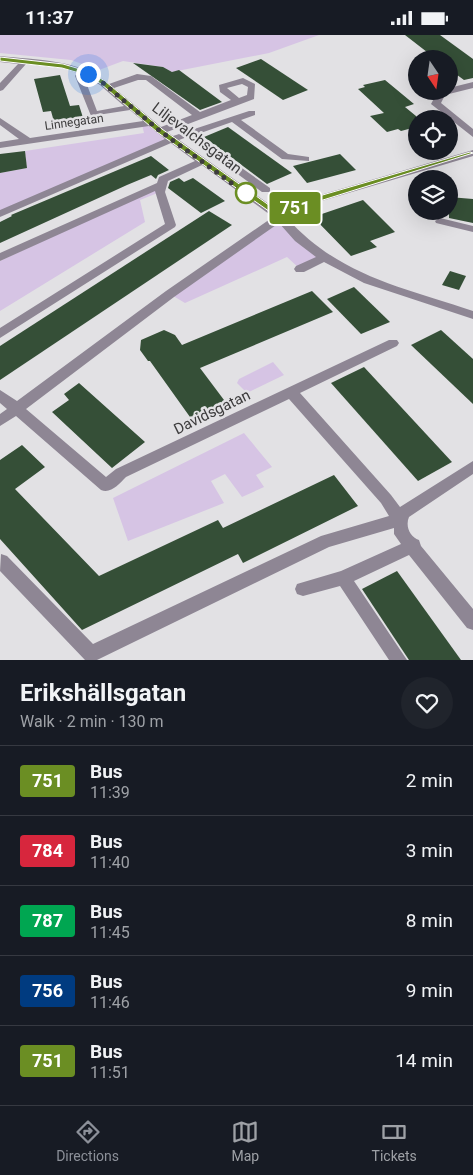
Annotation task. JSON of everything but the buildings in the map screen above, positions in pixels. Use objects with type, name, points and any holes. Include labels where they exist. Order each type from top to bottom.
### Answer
[{"type":"street","name":"Liljevalchsgatan","points":[[0,59],[63,66],[85,73],[108,87],[160,131],[201,162],[280,217],[293,234],[338,268],[428,302],[473,315]]},
{"type":"street","points":[[0,87],[24,62]]},
{"type":"street","points":[[85,73],[79,76],[94,114],[132,107]]},
{"type":"street","points":[[108,87],[137,77],[148,78],[199,116]]},
{"type":"street","points":[[458,89],[473,85]]},
{"type":"street","points":[[438,100],[436,104],[473,134]]},
{"type":"street","points":[[160,131],[238,101]]},
{"type":"street","points":[[0,214],[172,139],[252,113]]},
{"type":"street","points":[[235,120],[284,157],[306,159]]},
{"type":"street","points":[[0,121],[28,141]]},
{"type":"street","name":"Linnegatan","points":[[0,145],[151,123]]},
{"type":"street","points":[[188,134],[266,190]]},
{"type":"street","points":[[0,421],[170,294],[280,217],[304,203],[473,153]]},
{"type":"street","points":[[0,334],[171,225],[160,192],[163,179],[201,162]]},
{"type":"street","points":[[0,257],[161,185]]},
{"type":"street","points":[[440,221],[473,229]]},
{"type":"street","points":[[300,269],[324,258]]},
{"type":"street","points":[[393,343],[291,392],[386,499],[400,520],[402,534],[414,545],[473,622]]},
{"type":"street","name":"Davidsgatan","points":[[16,409],[106,486],[121,473],[291,392]]},
{"type":"street","points":[[0,395],[16,409]]},
{"type":"street","points":[[1,561],[92,654],[326,541],[400,520],[411,507],[473,467]]},
{"type":"street","points":[[303,589],[343,578],[414,545]]},
{"type":"street","points":[[343,578],[399,660]]},
{"type":"shaded area","points":[[0,35],[319,35],[269,53],[172,72],[163,67],[123,61],[99,70],[71,60],[0,53]]},
{"type":"shaded area","points":[[151,123],[172,139],[4,213],[0,210],[0,173],[27,168],[25,151],[144,133],[142,125]]},
{"type":"shaded area","points":[[161,185],[160,192],[140,200],[145,222],[0,311],[0,261]]},
{"type":"shaded area","points":[[280,217],[324,258],[300,269],[287,257],[185,303],[170,294]]},
{"type":"shaded area","points":[[273,362],[284,375],[247,393],[237,383],[239,379]]},
{"type":"shaded area","points":[[244,433],[272,467],[256,475],[264,487],[242,497],[225,474],[211,481],[224,503],[128,541],[113,498]]},
{"type":"bus line","name":"751","points":[[0,59],[63,66],[88,74],[103,83],[160,131],[201,162],[280,217],[304,203],[473,153]]},
{"type":"route","points":[[88,74],[103,83],[160,131],[248,195],[246,193]]}]
